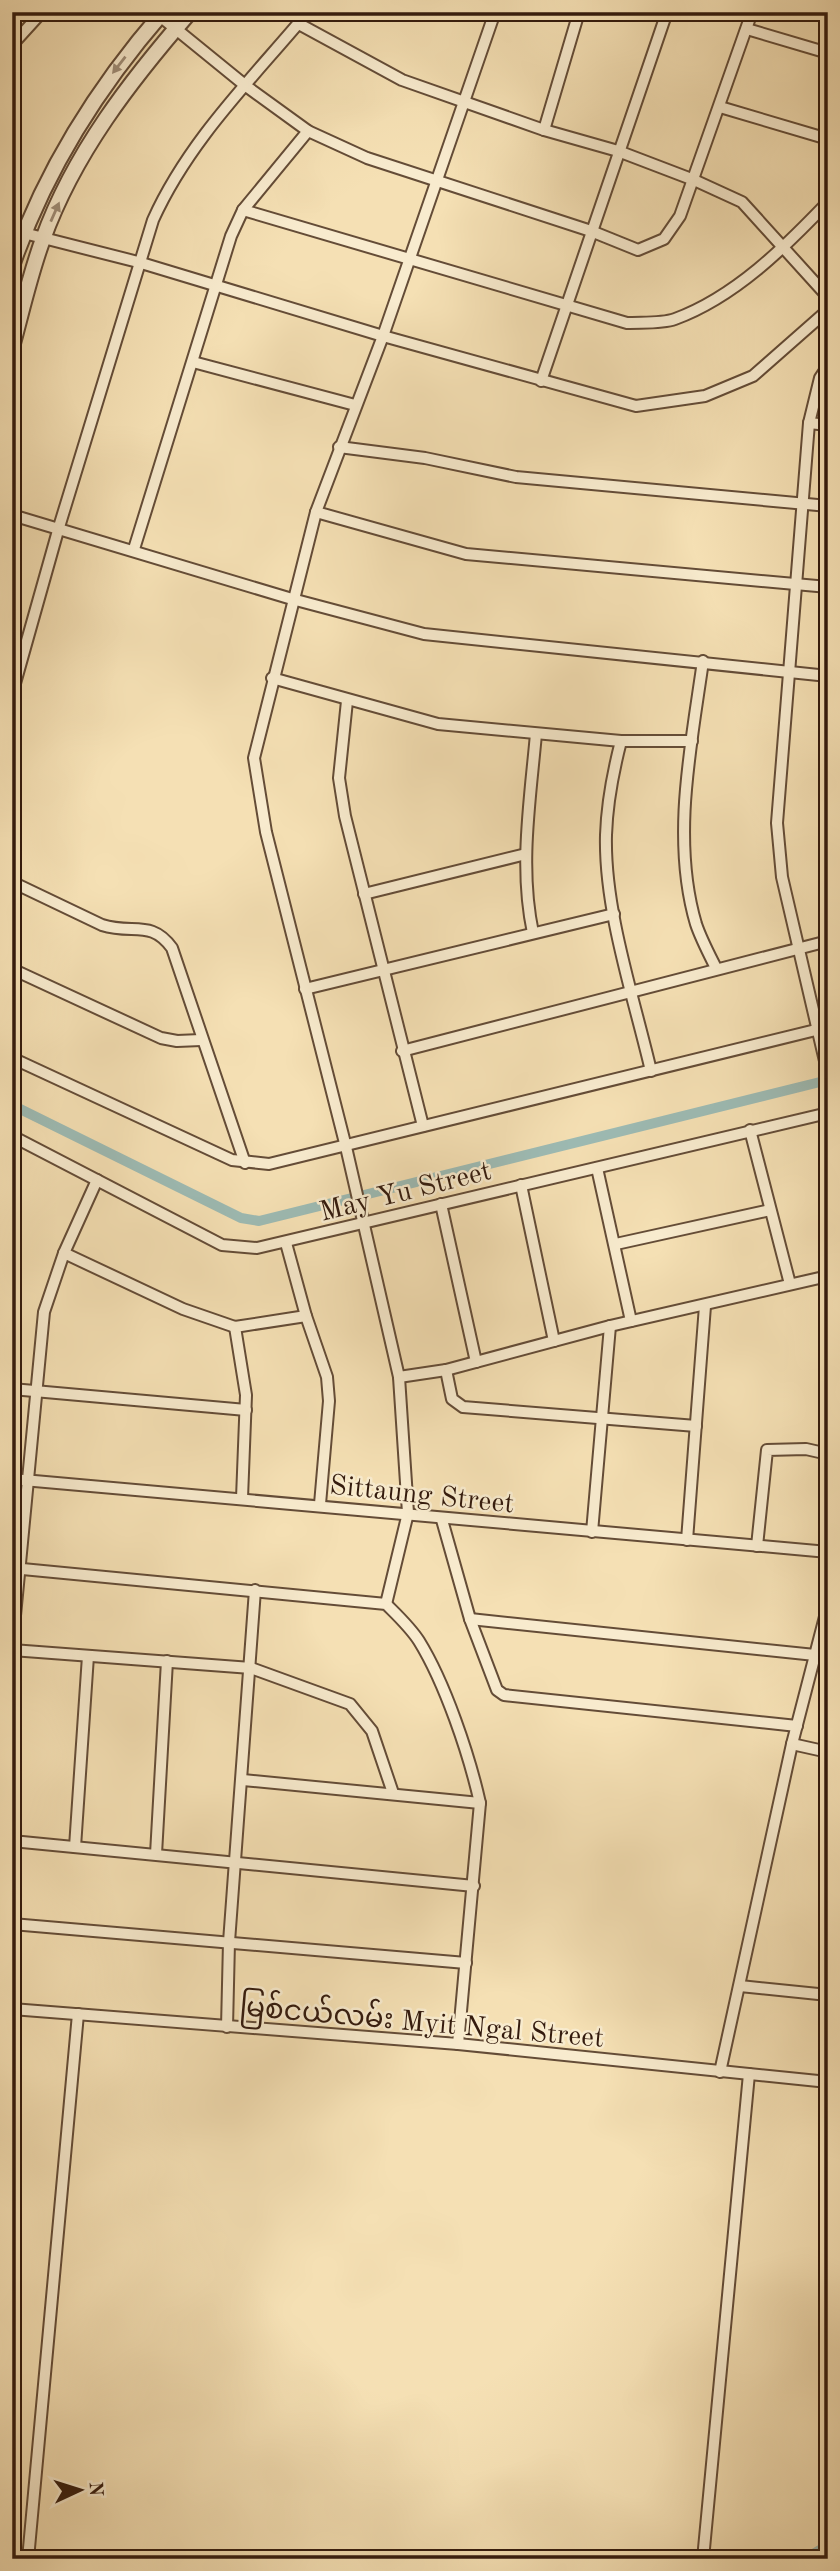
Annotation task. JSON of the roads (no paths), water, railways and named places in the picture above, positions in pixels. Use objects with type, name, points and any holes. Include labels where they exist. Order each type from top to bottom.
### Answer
[{"type":"street","points":[[12,45],[42,12]]},
{"type":"street","points":[[12,347],[43,238],[75,169],[97,129],[190,12]]},
{"type":"street","points":[[12,694],[59,527],[153,220],[189,152],[308,12]]},
{"type":"street","points":[[386,1604],[408,1513],[399,1377],[346,1147],[266,832],[254,758],[292,598],[316,512],[383,336],[495,12]]},
{"type":"street","points":[[544,130],[579,12]]},
{"type":"street","points":[[541,381],[667,12]]},
{"type":"street","points":[[12,266],[18,232],[92,102],[161,14],[246,86],[308,131],[367,158],[591,231],[638,250],[664,239],[680,216],[752,12]]},
{"type":"street","points":[[299,24],[378,69],[463,103],[618,151],[742,202],[828,297]]},
{"type":"street","points":[[747,29],[828,53]]},
{"type":"street","points":[[720,107],[828,139]]},
{"type":"street","points":[[134,549],[193,362],[214,285],[243,211],[308,131]]},
{"type":"street","points":[[243,211],[626,323],[673,320],[719,297],[785,247],[828,202]]},
{"type":"street","points":[[18,232],[138,262],[383,336],[636,406],[705,396],[753,376],[828,310]]},
{"type":"street","points":[[193,362],[355,405]]},
{"type":"street","points":[[828,366],[820,378],[809,423],[778,848],[799,948],[823,1028],[828,1073]]},
{"type":"street","points":[[809,423],[828,425]]},
{"type":"street","points":[[339,447],[425,458],[516,477],[828,506]]},
{"type":"street","points":[[316,512],[466,554],[828,587]]},
{"type":"street","points":[[12,515],[292,598],[451,638],[702,661],[789,674],[828,676]]},
{"type":"street","points":[[702,661],[686,792],[685,856],[696,923],[716,968]]},
{"type":"street","points":[[272,678],[347,701],[438,724],[621,741],[692,741]]},
{"type":"street","points":[[347,701],[340,778],[345,816],[402,1051],[424,1126]]},
{"type":"street","points":[[533,933],[527,905],[526,854],[536,734]]},
{"type":"street","points":[[621,741],[611,783],[606,836],[614,914],[651,1071]]},
{"type":"street","points":[[364,894],[526,854]]},
{"type":"street","points":[[12,883],[116,930],[154,930],[163,935],[172,948],[201,1040],[245,1163]]},
{"type":"street","points":[[305,989],[614,914]]},
{"type":"street","points":[[402,1051],[828,941]]},
{"type":"street","points":[[12,969],[161,1038],[177,1041],[201,1040]]},
{"type":"street","points":[[12,1058],[232,1160],[269,1164],[823,1028]]},
{"type":"street","name":"May Yu Street","points":[[12,1136],[222,1245],[257,1248],[828,1113]]},
{"type":"street","points":[[750,1130],[790,1284]]},
{"type":"street","points":[[597,1168],[631,1321]]},
{"type":"street","points":[[97,1180],[64,1253],[44,1311],[17,1568],[12,1648],[251,1668],[351,1704],[372,1731],[393,1793]]},
{"type":"street","points":[[521,1185],[554,1341]]},
{"type":"street","points":[[441,1204],[476,1362]]},
{"type":"street","points":[[616,1244],[770,1210]]},
{"type":"street","points":[[286,1243],[306,1316],[327,1377],[329,1401],[320,1504]]},
{"type":"street","points":[[64,1253],[183,1309],[235,1327],[306,1316]]},
{"type":"street","points":[[399,1377],[446,1370],[610,1326],[828,1276]]},
{"type":"street","points":[[687,1540],[705,1306]]},
{"type":"street","points":[[592,1532],[610,1326]]},
{"type":"street","points":[[235,1327],[246,1410],[242,1498]]},
{"type":"street","points":[[446,1370],[452,1399],[463,1407],[696,1426]]},
{"type":"street","points":[[12,1389],[246,1410]]},
{"type":"street","points":[[757,1546],[767,1450],[806,1449],[828,1454]]},
{"type":"street","name":"Sittaung Street","points":[[12,1479],[320,1504],[408,1513],[442,1520],[828,1552]]},
{"type":"street","points":[[442,1520],[470,1619],[497,1690],[510,1697],[797,1726]]},
{"type":"street","points":[[17,1568],[386,1604],[410,1628],[432,1666],[472,1769],[480,1803],[458,2044]]},
{"type":"street","points":[[227,2027],[229,1942],[251,1668],[254,1590]]},
{"type":"street","points":[[720,2072],[792,1744],[815,1655],[824,1636],[828,1605]]},
{"type":"street","points":[[470,1619],[815,1655]]},
{"type":"street","points":[[75,1847],[88,1656]]},
{"type":"street","points":[[156,1854],[167,1661]]},
{"type":"street","points":[[792,1744],[828,1752]]},
{"type":"street","points":[[243,1780],[480,1803]]},
{"type":"street","points":[[12,1841],[474,1886]]},
{"type":"street","points":[[12,1924],[466,1963]]},
{"type":"street","points":[[740,1986],[828,1995]]},
{"type":"street","name":"မြစ်ငယ်လမ်း Myit Ngal Street","points":[[12,2009],[458,2044],[828,2082]]},
{"type":"street","points":[[29,2559],[78,2014]]},
{"type":"street","points":[[703,2559],[749,2074]]},
{"type":"street","points":[[819,2559],[828,2553]]},
{"type":"waterway","points":[[12,1105],[241,1218],[259,1221],[820,1082]]},
{"type":"waterway","points":[[805,2559],[828,2545]]}]
